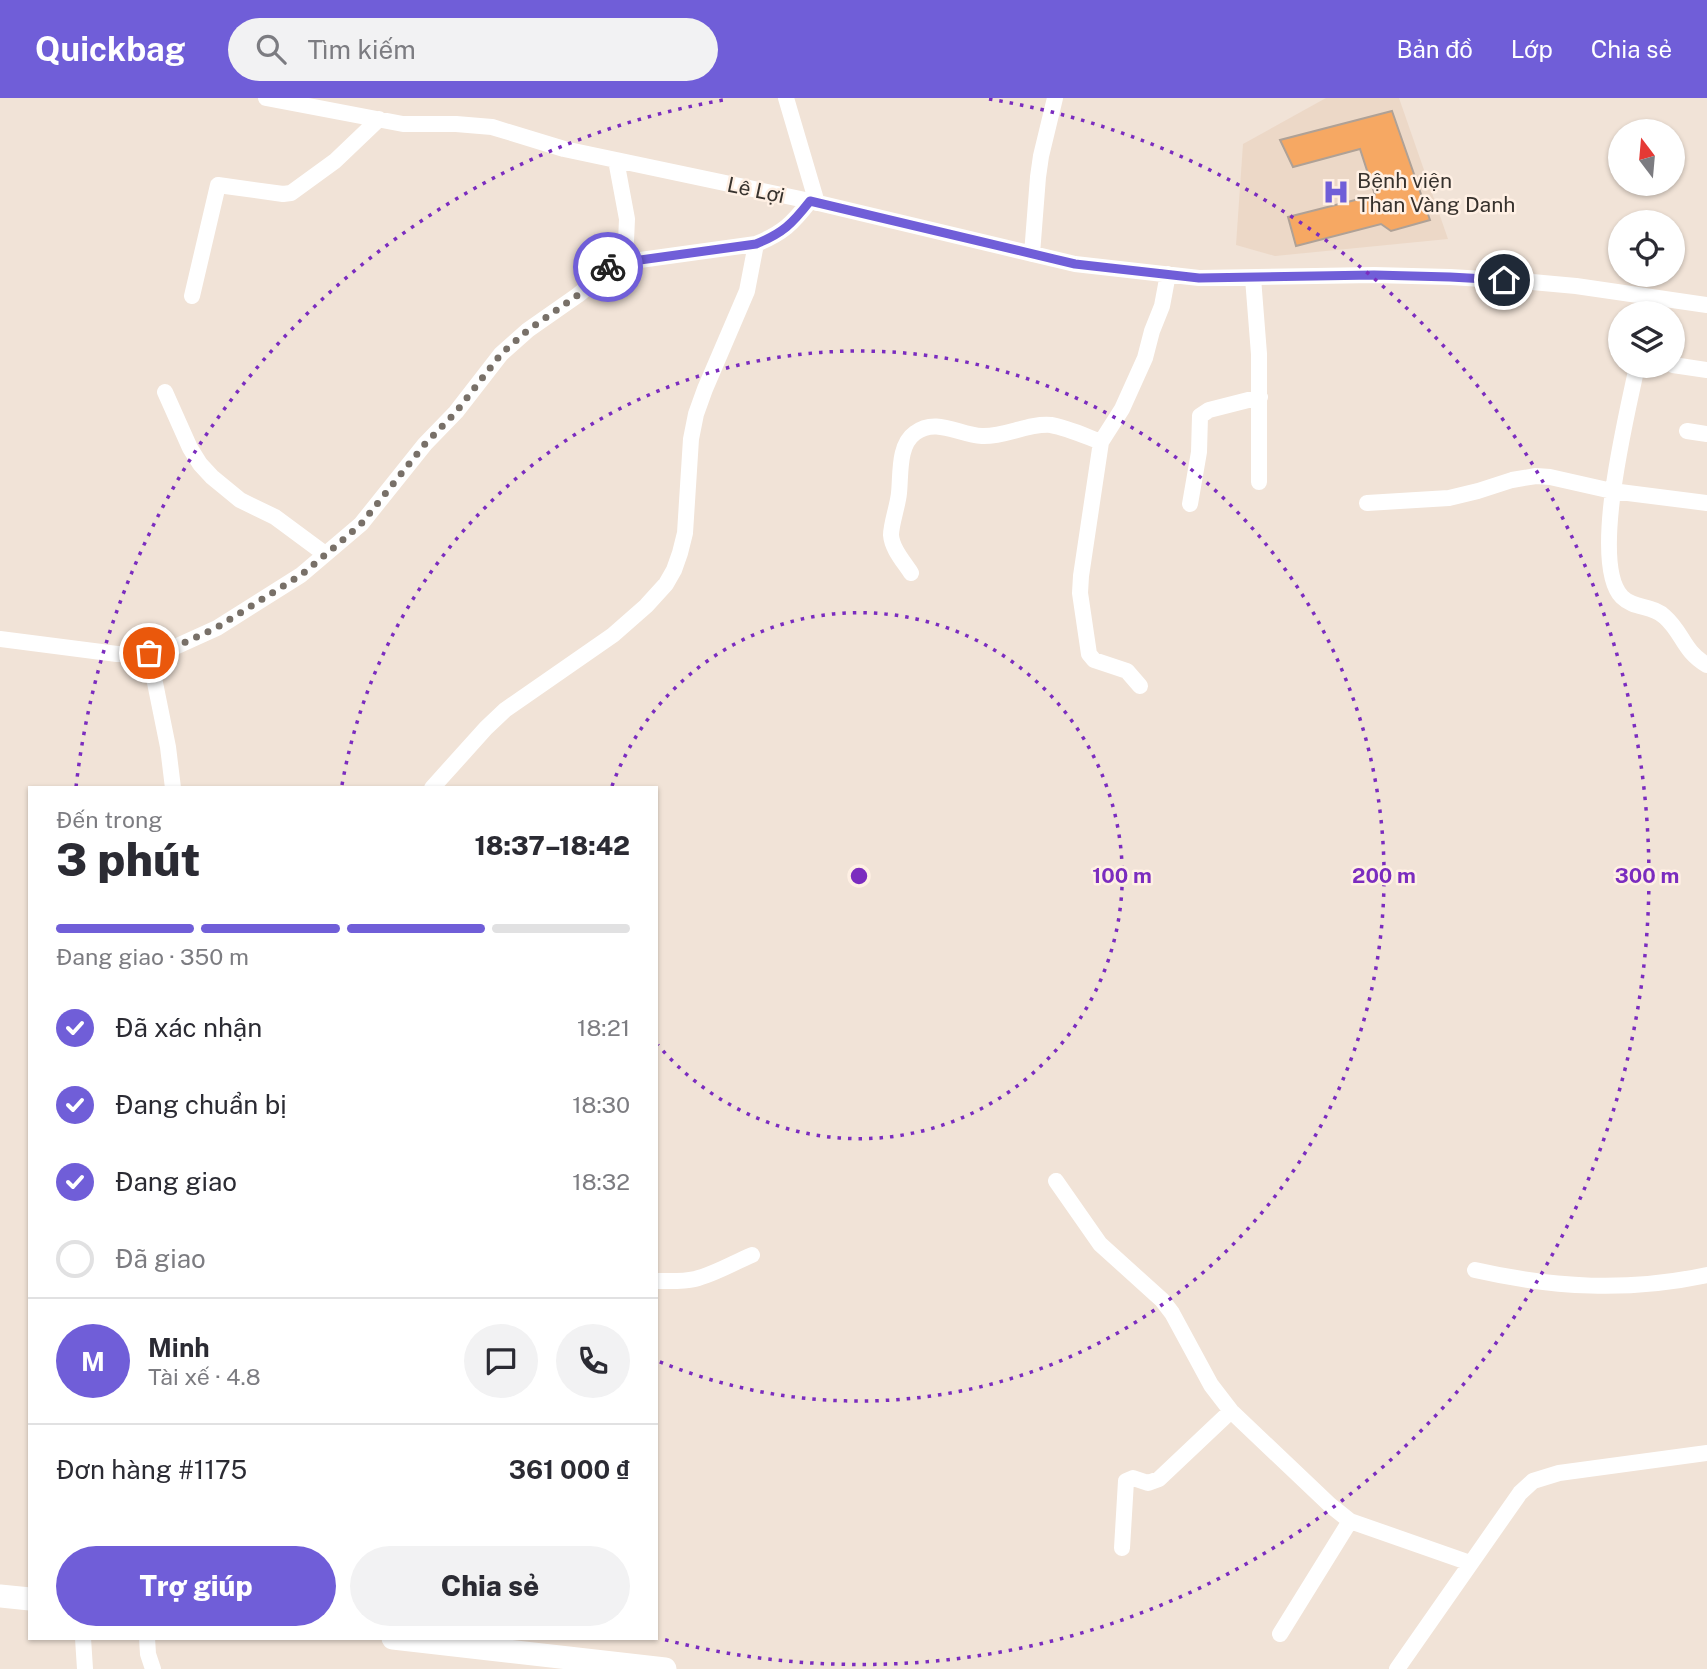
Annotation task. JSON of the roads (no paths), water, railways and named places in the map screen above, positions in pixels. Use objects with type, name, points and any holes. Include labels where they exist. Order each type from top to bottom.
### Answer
[{"type":"main road","points":[[0,1596],[28,1599]]},
{"type":"main road","points":[[434,1640],[665,1669]]},
{"type":"street","name":"Lê Lợi","points":[[266,98],[339,105],[403,124],[492,127],[564,149],[814,202],[1075,264],[1199,278],[1374,275],[1543,283],[1707,305]]},
{"type":"street","points":[[611,264],[756,244],[771,238],[793,223],[814,202],[786,98]]},
{"type":"street","points":[[1032,254],[1041,156],[1055,98]]},
{"type":"street","points":[[192,296],[218,185],[291,193],[335,161],[379,119]]},
{"type":"street","points":[[0,639],[117,654],[149,653],[175,647],[216,628],[301,575],[361,524],[501,354],[528,330],[578,295],[622,251],[626,241],[627,219],[616,160]]},
{"type":"street","points":[[434,786],[505,709],[613,635],[666,584],[674,570],[685,533],[691,439],[696,414],[747,291],[756,244]]},
{"type":"street","points":[[1140,687],[1123,669],[1091,657],[1080,593],[1081,576],[1101,442],[1122,409],[1145,358],[1162,306],[1168,274]]},
{"type":"street","points":[[1253,278],[1259,354],[1259,482]]},
{"type":"street","points":[[1650,301],[1651,296]]},
{"type":"street","points":[[1685,367],[1707,370]]},
{"type":"street","points":[[1635,378],[1612,491],[1609,554],[1611,573],[1621,597],[1665,616],[1689,652],[1707,665]]},
{"type":"street","points":[[165,392],[190,448],[212,477],[240,500],[275,517],[325,554]]},
{"type":"street","points":[[1190,504],[1199,452],[1200,416],[1209,410],[1259,397]]},
{"type":"street","points":[[911,573],[898,553],[891,534],[898,505],[904,448],[908,439],[916,432],[936,425],[981,436],[1046,425],[1101,442]]},
{"type":"street","points":[[1688,431],[1707,434]]},
{"type":"street","points":[[1367,503],[1456,496],[1536,476],[1612,491],[1707,503]]},
{"type":"street","points":[[149,653],[168,747],[173,786]]},
{"type":"street","points":[[1056,1181],[1100,1244],[1162,1300],[1172,1313],[1211,1385],[1231,1411],[1330,1505],[1350,1521],[1470,1563]]},
{"type":"street","points":[[658,1281],[695,1279],[752,1255]]},
{"type":"street","points":[[1475,1270],[1516,1280],[1567,1286],[1655,1284],[1707,1275]]},
{"type":"street","points":[[1122,1548],[1126,1481],[1133,1478],[1148,1483],[1158,1479],[1231,1411]]},
{"type":"street","points":[[1397,1669],[1520,1493],[1533,1481],[1559,1472],[1707,1453]]},
{"type":"street","points":[[1280,1634],[1350,1521]]},
{"type":"street","points":[[83,1640],[85,1669]]},
{"type":"street","points":[[147,1640],[153,1669]]},
{"type":"place","name":"Bệnh viện Than Vàng Danh","points":[[1336,192]]}]
